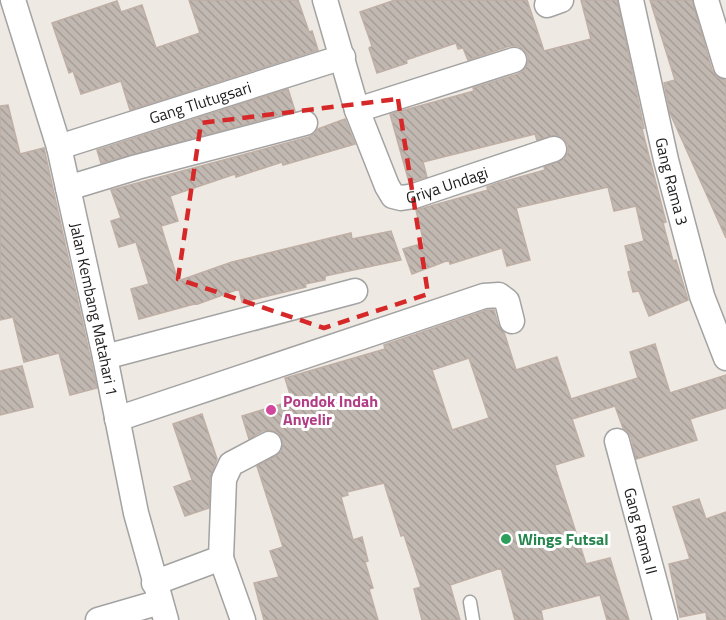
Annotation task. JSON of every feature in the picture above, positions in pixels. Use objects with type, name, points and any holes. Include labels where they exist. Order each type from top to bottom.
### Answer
[{"type":"street","name":"Jalan Kembang Matahari 1","points":[[12,0],[59,147],[136,513],[160,602]]},
{"type":"street","name":"Griya Undagi","points":[[325,0],[357,110],[393,196],[401,198],[414,196],[554,149]]},
{"type":"street","name":"Gang Rama 3","points":[[632,0],[672,182],[702,296],[726,358]]},
{"type":"street","points":[[706,0],[726,66]]},
{"type":"street","name":"Gang Tlutugsari","points":[[59,147],[343,57]]},
{"type":"street","points":[[357,110],[514,60]]},
{"type":"street","points":[[68,188],[137,167],[305,123]]},
{"type":"street","points":[[105,357],[355,291]]},
{"type":"street","points":[[117,419],[484,296],[499,295],[507,301],[512,321]]},
{"type":"street","name":"Gang Rama II","points":[[617,441],[665,620]]},
{"type":"street","points":[[243,620],[221,558],[224,480],[231,464],[269,444]]},
{"type":"street","points":[[98,620],[160,602],[221,558]]},
{"type":"lane","points":[[470,602],[473,620]]},
{"type":"highlighted area","points":[[398,99],[428,294],[324,328],[178,279],[201,123]]},
{"type":"building","points":[[189,0],[298,0],[318,50],[130,110],[121,81],[81,94],[73,71],[69,73],[52,23],[117,1],[121,12],[142,5],[156,48],[200,33]]},
{"type":"building","points":[[395,0],[527,0],[544,51],[591,39],[581,0],[617,0],[644,128],[642,129],[666,222],[663,223],[673,261],[676,260],[688,300],[649,316],[639,291],[633,292],[628,272],[631,271],[625,246],[644,241],[636,206],[614,211],[608,187],[516,208],[530,260],[507,266],[502,248],[450,264],[449,260],[412,274],[403,249],[424,243],[416,210],[488,190],[487,187],[498,183],[545,170],[544,167],[564,159],[568,152],[568,145],[557,135],[537,140],[535,134],[423,162],[427,177],[409,182],[390,114],[474,91],[473,88],[518,74],[525,69],[528,56],[518,46],[510,46],[468,60],[463,48],[458,49],[456,43],[406,60],[407,63],[377,73],[369,48],[372,46],[360,12]]},
{"type":"building","points":[[650,0],[692,0],[712,70],[717,77],[725,80],[726,238],[670,113],[664,83],[675,80]]},
{"type":"building","points":[[288,89],[295,111],[101,163],[97,150]]},
{"type":"building","points":[[8,105],[20,154],[44,148],[97,388],[70,395],[59,353],[24,362],[13,317],[0,320],[0,106]]},
{"type":"building","points":[[345,119],[355,144],[283,165],[282,162],[236,177],[235,174],[170,196],[178,221],[161,226],[178,281],[232,262],[351,233],[352,239],[391,231],[401,260],[325,276],[325,280],[305,284],[306,287],[242,302],[239,289],[198,304],[139,319],[131,289],[149,284],[136,242],[119,247],[111,221],[121,218],[111,190],[309,137],[318,129]]},
{"type":"building","points":[[487,310],[494,310],[498,324],[504,332],[516,370],[557,357],[571,399],[638,378],[630,352],[655,344],[670,393],[726,375],[726,408],[690,419],[697,440],[636,459],[631,437],[623,428],[615,406],[572,419],[584,456],[555,465],[556,470],[586,564],[610,558],[629,620],[607,620],[600,595],[541,610],[543,620],[515,620],[501,568],[450,585],[460,620],[422,620],[414,589],[421,587],[384,483],[347,492],[348,495],[341,497],[353,540],[362,537],[368,561],[365,562],[373,588],[369,589],[378,620],[264,620],[254,583],[279,577],[270,551],[283,547],[257,466],[276,456],[283,444],[277,432],[270,430],[262,431],[249,439],[242,416],[292,401],[285,378],[385,349],[384,345]],"holes":[[[469,358],[489,418],[452,430],[432,370]]]},
{"type":"building","points":[[22,366],[33,407],[0,415],[0,371]]},
{"type":"building","points":[[202,414],[217,459],[210,478],[209,508],[185,516],[174,487],[192,480],[173,424]]},
{"type":"building","points":[[699,499],[706,519],[726,512],[726,620],[707,620],[706,612],[680,617],[669,564],[690,559],[673,507]]},
{"type":"place","name":"Pondok Indah Anyelir","points":[[271,410]]},
{"type":"place","name":"Wings Futsal","points":[[506,539]]}]
